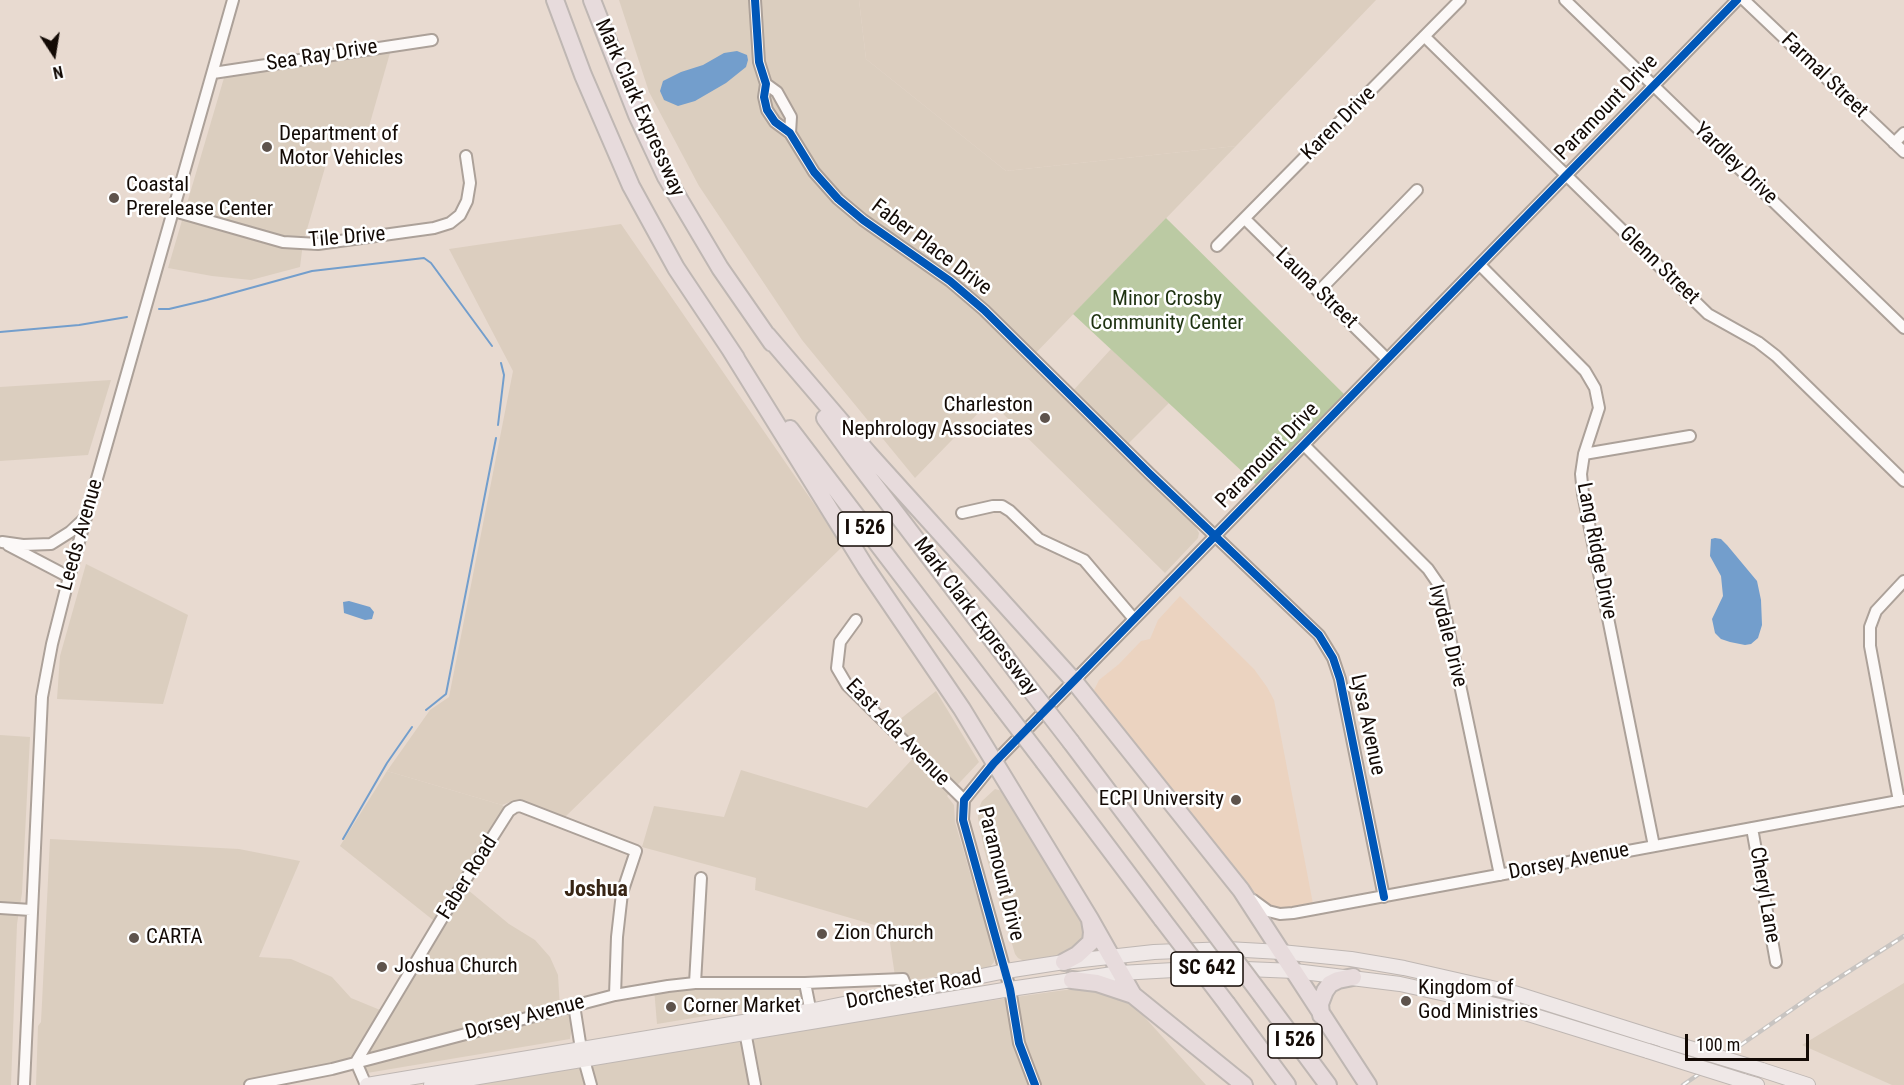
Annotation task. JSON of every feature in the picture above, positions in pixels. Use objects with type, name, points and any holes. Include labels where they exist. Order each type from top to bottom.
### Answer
[{"type":"highway","name":"Mark Clark Expressway","points":[[555,0],[583,75],[631,186],[676,267],[730,349],[1287,1085]]},
{"type":"highway","name":"Mark Clark Expressway","points":[[592,0],[637,115],[666,177],[720,268],[854,458],[1071,742],[1328,1085]]},
{"type":"highway","points":[[767,335],[868,453],[1074,681],[1241,890],[1368,1085]]},
{"type":"highway","points":[[730,349],[866,568],[962,709],[1090,919],[1133,995],[1244,1085]]},
{"type":"highway","points":[[1064,962],[1077,955],[1090,942],[1092,933],[1090,919]]},
{"type":"highway","points":[[1322,1016],[1320,1004],[1324,991],[1338,980],[1353,977]]},
{"type":"highway","points":[[1072,980],[1097,983],[1133,995]]},
{"type":"main road","name":"Dorchester Road","points":[[811,1016],[1006,971],[1064,962],[1154,952],[1227,949],[1281,952],[1362,960],[1514,993],[1808,1085]]},
{"type":"main road","name":"Dorchester Road","points":[[431,1085],[582,1054],[811,1016],[1120,973],[1221,968],[1295,971],[1400,984],[1509,1008],[1750,1083]]},
{"type":"main road","name":"Dorchester Road","points":[[367,1085],[468,1077]]},
{"type":"street","name":"Leeds Avenue","points":[[24,1085],[42,697],[52,644],[233,0]]},
{"type":"street","name":"Faber Place Drive","points":[[755,0],[759,62],[766,84],[764,97],[767,110],[775,122],[789,133],[814,172],[838,199],[863,220],[950,281],[984,310],[1150,474],[1216,535]]},
{"type":"street","name":"Karen Drive","points":[[1217,246],[1460,0]]},
{"type":"street","name":"Yardley Drive","points":[[1565,0],[1904,328]]},
{"type":"street","name":"Paramount Drive","points":[[1035,1085],[1019,1043],[1006,971],[963,820],[964,800],[994,763],[1737,0]]},
{"type":"street","name":"Farmal Street","points":[[1744,0],[1904,152]]},
{"type":"street","name":"Glenn Street","points":[[1425,37],[1708,314],[1758,342],[1776,356],[1904,481]]},
{"type":"street","name":"Sea Ray Drive","points":[[213,73],[432,40]]},
{"type":"street","name":"Faber Place Drive","points":[[766,84],[777,92],[791,117],[789,133]]},
{"type":"street","points":[[1894,143],[1904,133]]},
{"type":"street","name":"Tile Drive","points":[[174,211],[283,242],[318,244],[434,228],[450,223],[460,215],[467,201],[470,183],[466,156]]},
{"type":"street","points":[[1319,291],[1417,190]]},
{"type":"street","name":"Launa Street","points":[[1245,219],[1387,359]]},
{"type":"street","name":"Lang Ridge Drive","points":[[1480,265],[1585,371],[1595,388],[1599,408],[1584,454],[1581,474],[1583,494],[1654,846]]},
{"type":"street","points":[[1584,454],[1690,436]]},
{"type":"street","name":"Ivydale Drive","points":[[1304,445],[1428,569],[1439,585],[1500,875]]},
{"type":"street","points":[[962,513],[1002,506],[1039,539],[1084,560],[1134,619]]},
{"type":"street","points":[[1,542],[30,545],[51,544],[70,532],[86,517]]},
{"type":"street","name":"Lysa Avenue","points":[[1216,535],[1319,635],[1333,658],[1340,680],[1384,897]]},
{"type":"street","points":[[1,542],[69,577]]},
{"type":"street","points":[[1901,800],[1870,646],[1870,627],[1876,611],[1904,581]]},
{"type":"street","name":"East Ada Avenue","points":[[856,620],[840,642],[837,662],[837,668],[847,685],[964,800]]},
{"type":"street","name":"Dorsey Avenue","points":[[1241,890],[1268,911],[1280,914],[1293,913],[1901,800]]},
{"type":"street","name":"Faber Road","points":[[356,1062],[509,811],[520,806],[636,851],[622,893],[617,937],[615,994]]},
{"type":"street","name":"Cheryl Lane","points":[[1752,828],[1776,962]]},
{"type":"street","points":[[695,983],[701,878]]},
{"type":"street","points":[[0,908],[31,910]]},
{"type":"street","name":"Dorsey Avenue","points":[[250,1085],[307,1075],[615,994],[695,983],[804,983],[903,979],[908,992]]},
{"type":"street","points":[[804,983],[811,1016]]},
{"type":"street","points":[[574,1005],[582,1054],[591,1085]]},
{"type":"street","points":[[744,1027],[755,1085]]},
{"type":"street","points":[[356,1062],[367,1085]]},
{"type":"shaded area","points":[[619,0],[859,0],[866,59],[1006,171],[1236,146],[1028,361],[1192,521],[1199,533],[1198,538],[1165,573],[990,401],[915,478],[802,340],[699,186],[649,92]]},
{"type":"shaded area","points":[[859,0],[1376,0],[1236,146],[1006,171],[866,59]]},
{"type":"shaded area","points":[[392,46],[366,137],[336,130],[303,243],[300,267],[251,280],[168,268],[226,71]]},
{"type":"shaded area","points":[[621,224],[843,546],[565,817],[513,801],[502,805],[387,771],[430,710],[449,697],[513,371],[449,249]]},
{"type":"shaded area","points":[[1111,349],[1169,403],[1124,448],[1070,394]]},
{"type":"shaded area","points":[[111,380],[88,455],[0,461],[0,387]]},
{"type":"shaded area","points":[[86,564],[188,615],[163,704],[57,699],[60,656]]},
{"type":"shaded area","name":"ECPI University","points":[[1180,596],[1254,669],[1274,700],[1314,909],[1280,914],[1259,901],[1097,698],[1094,690],[1099,680],[1119,664],[1141,641],[1150,639],[1158,620]]},
{"type":"shaded area","points":[[936,691],[979,762],[947,796],[954,805],[955,822],[994,954],[994,962],[989,968],[896,983],[888,929],[755,890],[756,878],[642,847],[654,806],[724,817],[741,770],[867,808],[917,754],[890,727]]},
{"type":"shaded area","points":[[0,735],[30,737],[22,893],[17,924],[11,1085],[0,1085]]},
{"type":"shaded area","points":[[387,771],[502,805],[509,811],[462,885],[509,924],[535,940],[550,957],[558,975],[560,1008],[568,1007],[572,1028],[570,1039],[361,1074],[356,1062],[250,1085],[36,1085],[50,839],[239,849],[300,861],[259,957],[291,959],[332,977],[351,998],[385,1012],[438,924],[340,846]]},
{"type":"shaded area","points":[[995,789],[1006,792],[1011,797],[1081,921],[1085,940],[1068,956],[1026,962],[1015,954],[984,849],[978,818],[978,810],[982,801]]},
{"type":"shaded area","points":[[805,983],[807,999],[657,1024],[654,988]]},
{"type":"shaded area","points":[[1904,983],[1904,1085],[1892,1085],[1802,1045]]},
{"type":"shaded area","points":[[1079,988],[1114,990],[1139,1011],[1206,1085],[464,1085],[840,1022]]},
{"type":"green space","name":"Minor Crosby Community Center","points":[[1166,218],[1348,398],[1261,489],[1073,314]]},
{"type":"water","points":[[737,51],[747,55],[746,67],[726,83],[695,101],[678,106],[664,100],[660,91],[663,81],[703,65],[724,53]]},
{"type":"water","points":[[1711,539],[1721,539],[1727,545],[1757,581],[1761,600],[1762,625],[1758,638],[1751,644],[1730,642],[1721,639],[1715,633],[1712,619],[1723,596],[1721,576],[1710,556]]},
{"type":"water","points":[[349,601],[370,607],[374,612],[372,619],[365,620],[344,613],[343,602]]},
{"type":"waterway","points":[[159,309],[169,309],[207,300],[312,271],[424,258],[431,263],[492,346]]},
{"type":"waterway","points":[[0,332],[79,325],[127,317]]},
{"type":"waterway","points":[[498,425],[504,375],[501,363]]},
{"type":"waterway","points":[[426,710],[446,694],[496,438]]},
{"type":"waterway","points":[[343,839],[387,763],[412,727]]},
{"type":"railway","points":[[1683,1085],[1820,990],[1904,936]]},
{"type":"cycle path","points":[[755,0],[759,62],[766,84],[764,97],[767,110],[775,122],[790,133],[814,172],[838,199],[863,220],[950,281],[984,310],[1150,474],[1319,635],[1333,658],[1340,679],[1384,897]]},
{"type":"cycle path","points":[[1035,1085],[1019,1043],[1010,989],[963,820],[964,800],[994,763],[1737,0]]},
{"type":"place","name":"Department of Motor Vehicles","points":[[267,147]]},
{"type":"place","name":"Coastal Prerelease Center","points":[[114,198]]},
{"type":"place","name":"Charleston Nephrology Associates","points":[[1045,418]]},
{"type":"place","name":"ECPI University","points":[[1236,800]]},
{"type":"place","name":"Zion Church","points":[[822,934]]},
{"type":"place","name":"CARTA","points":[[134,938]]},
{"type":"place","name":"Joshua Church","points":[[382,967]]},
{"type":"place","name":"Kingdom of God Ministries","points":[[1406,1001]]},
{"type":"place","name":"Corner Market","points":[[671,1007]]},
{"type":"district","name":"Joshua","points":[[596,890]]}]
